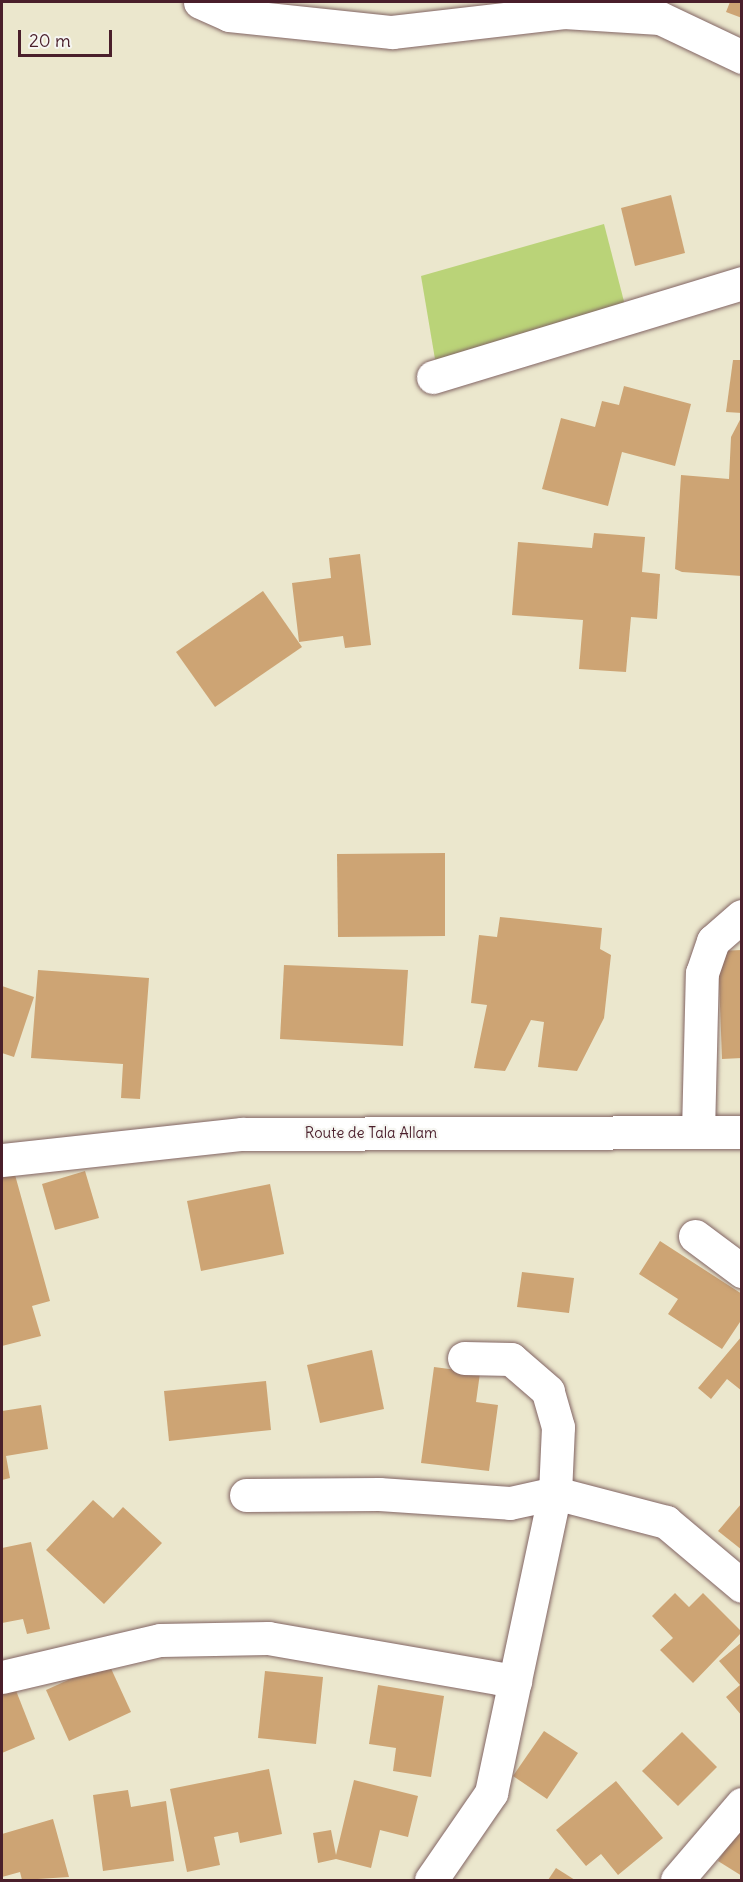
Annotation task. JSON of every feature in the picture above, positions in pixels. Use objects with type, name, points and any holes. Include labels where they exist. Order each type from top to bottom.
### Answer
[{"type":"street","points":[[200,2],[229,15],[392,32],[564,12],[660,18],[741,57]]},
{"type":"street","points":[[433,378],[741,283]]},
{"type":"street","points":[[698,1132],[702,973],[713,941],[741,916]]},
{"type":"street","name":"Route de Tala Allam","points":[[2,1160],[242,1134],[741,1132]]},
{"type":"street","points":[[695,1236],[741,1271]]},
{"type":"street","points":[[431,1881],[491,1793],[555,1494],[558,1427],[548,1390],[511,1359],[464,1358]]},
{"type":"street","points":[[246,1496],[379,1494],[510,1503],[555,1494],[666,1522],[741,1586]]},
{"type":"street","points":[[2,1677],[160,1640],[268,1638],[515,1681]]},
{"type":"street","points":[[677,1881],[741,1804]]},
{"type":"green space","points":[[604,224],[628,317],[436,365],[421,276]]},
{"type":"building","points":[[730,2],[742,2],[742,18],[726,12]]},
{"type":"building","points":[[671,195],[685,253],[635,266],[621,208]]},
{"type":"building","points":[[733,360],[742,360],[742,413],[726,412]]},
{"type":"building","points":[[624,386],[691,404],[675,466],[622,452],[608,506],[542,489],[561,418],[595,427],[602,401],[619,405]]},
{"type":"building","points":[[742,416],[742,576],[682,572],[675,569],[681,475],[729,479],[731,437]]},
{"type":"building","points":[[594,533],[645,537],[642,572],[660,574],[657,619],[631,617],[626,672],[579,669],[583,620],[512,615],[518,542],[592,548]]},
{"type":"building","points":[[360,554],[371,645],[345,648],[343,636],[299,642],[292,583],[331,578],[329,558]]},
{"type":"building","points":[[263,591],[302,647],[215,707],[176,652]]},
{"type":"building","points":[[445,853],[445,936],[338,937],[337,854]]},
{"type":"building","points":[[500,917],[602,928],[600,949],[611,955],[604,1018],[577,1071],[538,1067],[544,1022],[531,1020],[505,1071],[474,1068],[487,1005],[471,1003],[479,935],[497,937]]},
{"type":"building","points":[[742,950],[742,1058],[722,1059],[718,951]]},
{"type":"building","points":[[284,965],[408,970],[403,1046],[280,1039]]},
{"type":"building","points":[[38,970],[149,978],[140,1099],[121,1098],[123,1064],[31,1058]]},
{"type":"building","points":[[2,986],[34,997],[14,1057],[2,1053]]},
{"type":"building","points":[[12,1164],[50,1301],[32,1306],[41,1336],[2,1346],[2,1166]]},
{"type":"building","points":[[85,1171],[99,1218],[55,1230],[42,1184]]},
{"type":"building","points":[[270,1184],[284,1254],[201,1271],[187,1201]]},
{"type":"building","points":[[660,1241],[742,1294],[742,1319],[722,1349],[668,1314],[678,1299],[639,1274]]},
{"type":"building","points":[[522,1272],[574,1278],[569,1313],[517,1307]]},
{"type":"building","points":[[742,1336],[742,1391],[727,1379],[711,1399],[698,1388]]},
{"type":"building","points":[[372,1350],[384,1409],[320,1423],[307,1365]]},
{"type":"building","points":[[434,1367],[480,1373],[476,1402],[498,1405],[489,1471],[421,1463]]},
{"type":"building","points":[[266,1381],[271,1430],[169,1441],[164,1391]]},
{"type":"building","points":[[41,1405],[48,1449],[6,1456],[10,1478],[2,1480],[2,1411]]},
{"type":"building","points":[[93,1500],[113,1518],[123,1507],[162,1543],[104,1604],[46,1550]]},
{"type":"building","points":[[742,1503],[742,1550],[718,1531]]},
{"type":"building","points":[[31,1542],[50,1629],[27,1634],[23,1619],[2,1623],[2,1548]]},
{"type":"building","points":[[675,1593],[689,1607],[703,1593],[742,1632],[693,1683],[660,1650],[673,1638],[652,1616]]},
{"type":"building","points":[[742,1642],[742,1716],[726,1697],[740,1685],[719,1661]]},
{"type":"building","points":[[108,1662],[131,1712],[69,1741],[46,1690]]},
{"type":"building","points":[[265,1671],[323,1677],[316,1744],[258,1738]]},
{"type":"building","points":[[378,1685],[444,1696],[431,1777],[393,1771],[396,1748],[369,1744]]},
{"type":"building","points":[[15,1688],[35,1739],[2,1753],[2,1694]]},
{"type":"building","points":[[544,1731],[578,1753],[547,1799],[513,1776]]},
{"type":"building","points":[[682,1732],[717,1767],[678,1806],[642,1771]]},
{"type":"building","points":[[269,1769],[282,1834],[240,1843],[238,1832],[214,1837],[220,1865],[187,1872],[170,1789]]},
{"type":"building","points":[[354,1780],[418,1796],[408,1837],[380,1830],[371,1868],[336,1859],[318,1863],[313,1833],[331,1830],[336,1855]]},
{"type":"building","points":[[616,1781],[663,1838],[618,1875],[601,1854],[586,1866],[556,1830]]},
{"type":"building","points":[[128,1790],[131,1807],[166,1801],[174,1861],[103,1871],[93,1795]]},
{"type":"building","points":[[53,1819],[69,1877],[22,1880],[20,1872],[2,1877],[2,1834]]},
{"type":"building","points":[[742,1823],[742,1876],[718,1861]]},
{"type":"building","points":[[556,1868],[575,1880],[548,1880]]}]
